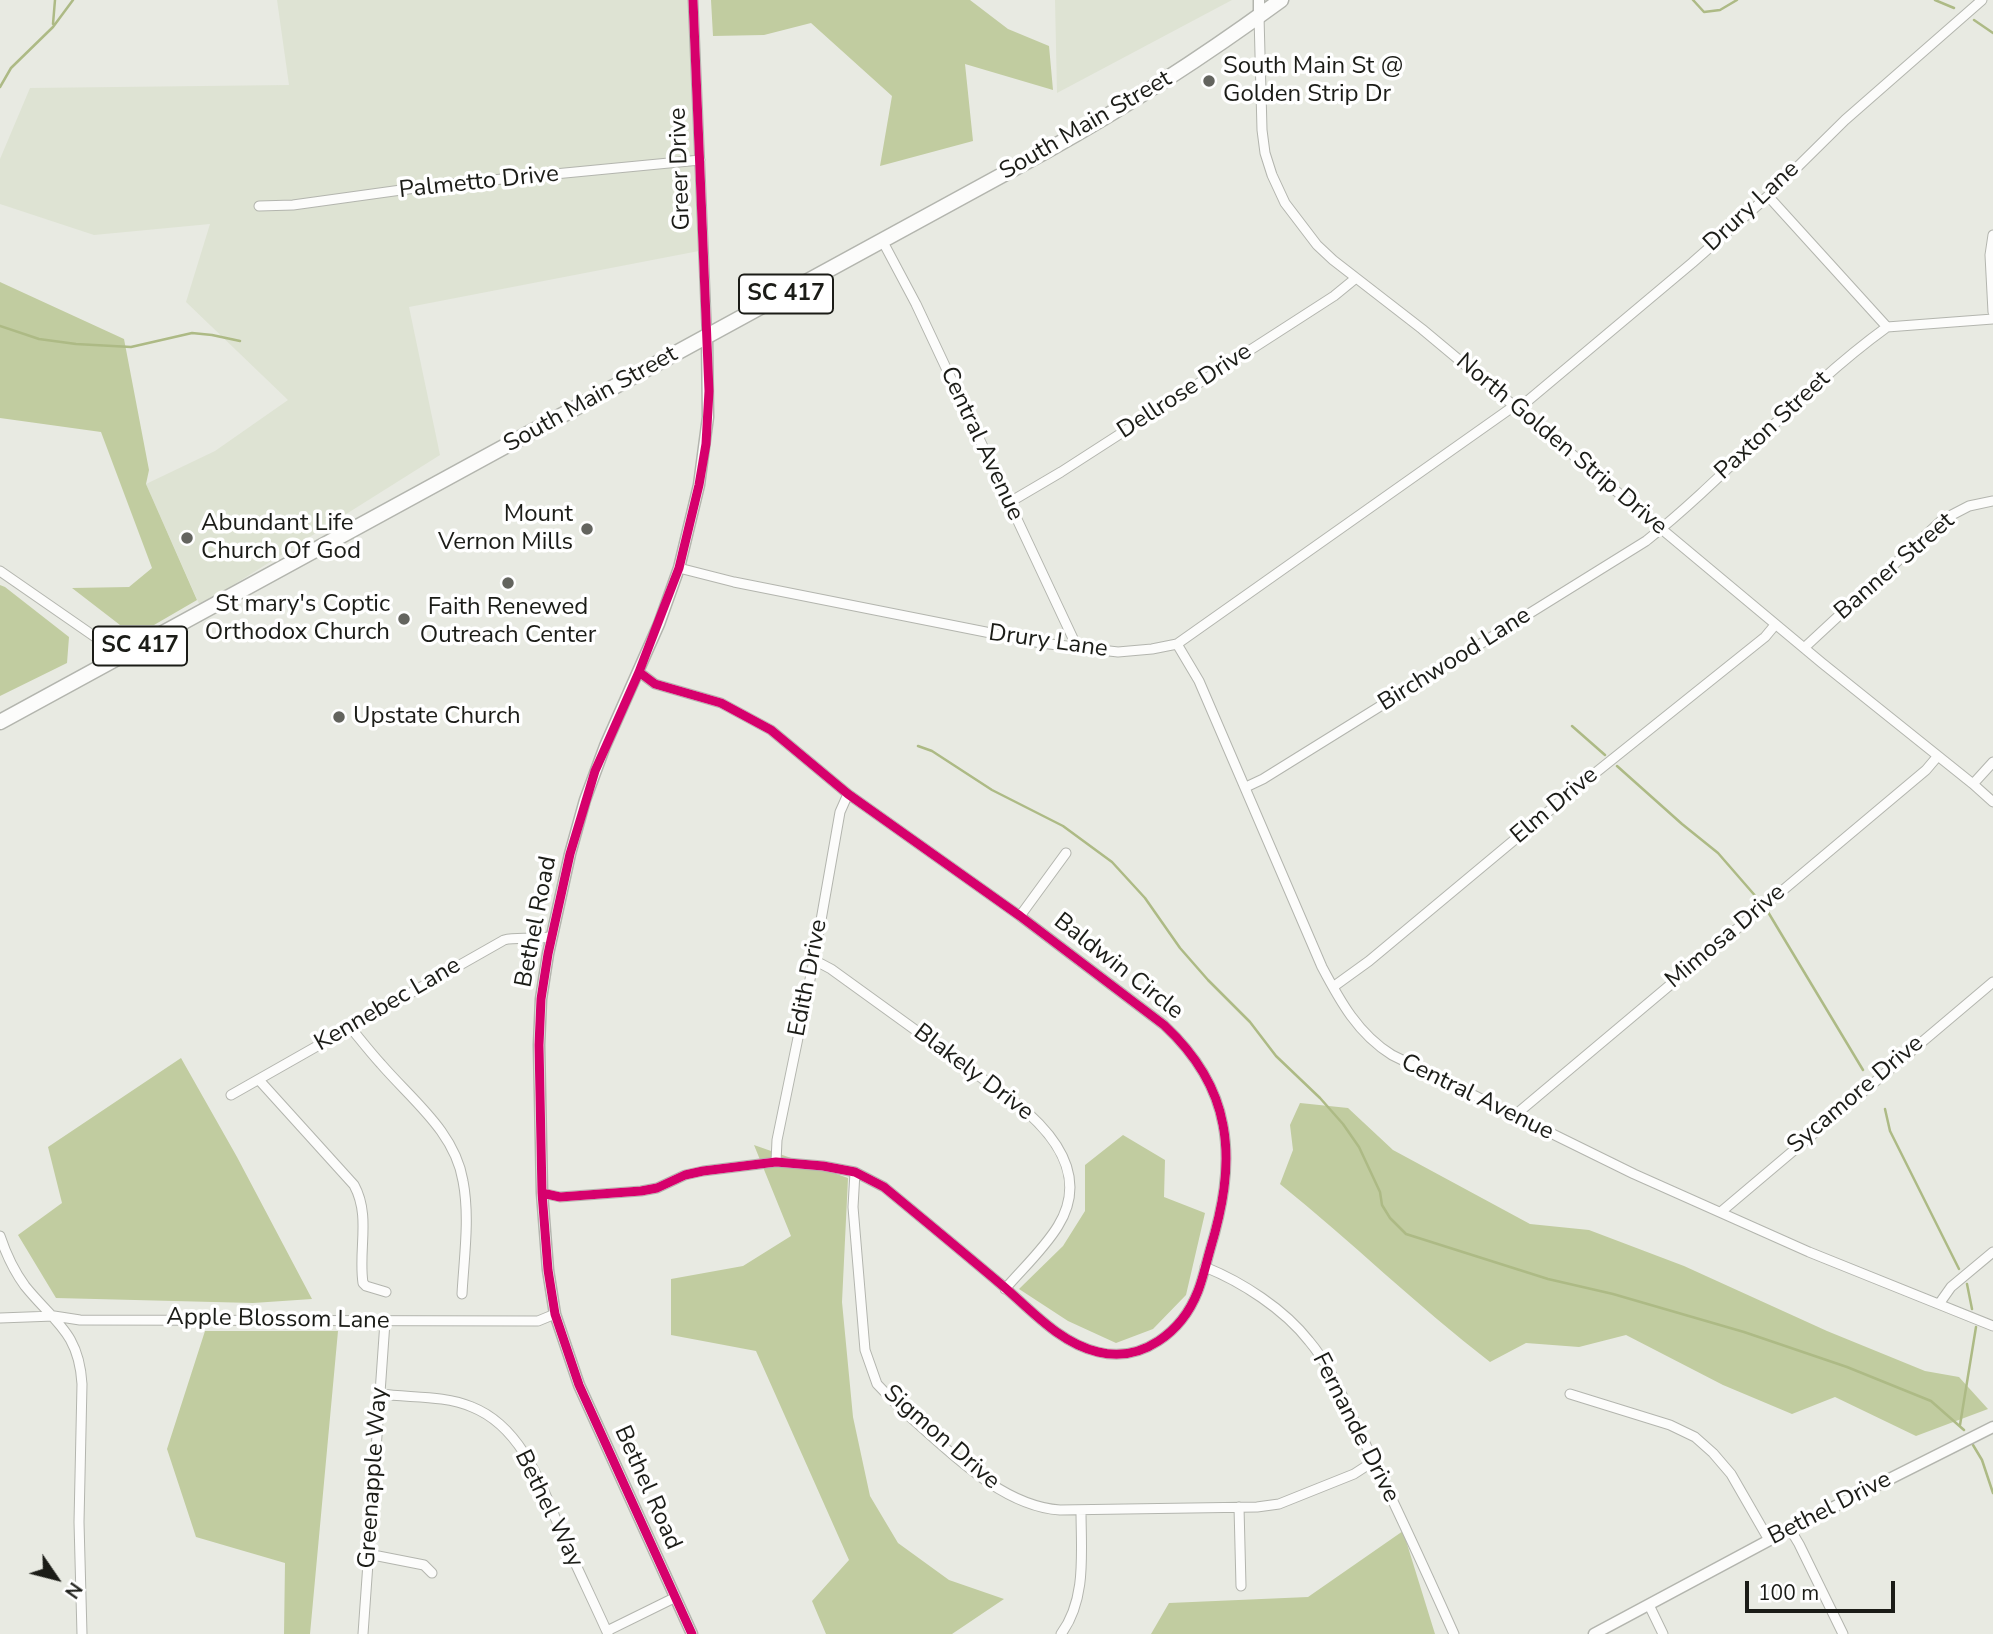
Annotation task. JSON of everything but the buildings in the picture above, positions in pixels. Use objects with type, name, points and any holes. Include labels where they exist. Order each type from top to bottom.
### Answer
[{"type":"main road","name":"South Main Street","points":[[0,722],[883,242],[1109,116],[1198,60],[1281,0]]},
{"type":"street","name":"Greer Drive","points":[[693,0],[707,337]]},
{"type":"street","points":[[1259,0],[1259,16]]},
{"type":"street","name":"Drury Lane","points":[[680,568],[734,582],[1041,643],[1118,652],[1177,644],[1516,407],[1768,196],[1844,120],[1982,0]]},
{"type":"street","name":"North Golden Strip Drive","points":[[1259,16],[1262,130],[1272,175],[1285,203],[1304,231],[1332,260],[1516,407],[1993,802]]},
{"type":"street","name":"Palmetto Drive","points":[[259,206],[293,205],[430,186],[699,160]]},
{"type":"street","points":[[1768,196],[1887,327],[1993,319]]},
{"type":"street","points":[[1993,235],[1990,255],[1993,312]]},
{"type":"street","name":"Central Avenue","points":[[883,242],[916,304],[1077,647]]},
{"type":"street","name":"Dellrose Drive","points":[[1010,502],[1334,296],[1356,278]]},
{"type":"street","name":"Paxton Street","points":[[1661,529],[1847,357],[1887,327]]},
{"type":"street","name":"Bethel Road","points":[[692,1634],[579,1385],[555,1314],[548,1270],[542,1193],[538,1045],[541,999],[552,936],[585,800],[680,568],[706,444],[709,391],[707,337]]},
{"type":"street","name":"Banner Street","points":[[1804,648],[1942,520],[1969,506],[1993,501]]},
{"type":"street","name":"Birchwood Lane","points":[[1246,787],[1264,779],[1631,552],[1661,529]]},
{"type":"street","points":[[0,570],[101,640],[118,657]]},
{"type":"street","name":"Elm Drive","points":[[1333,987],[1369,961],[1579,786],[1765,637],[1776,625]]},
{"type":"street","name":"Central Avenue","points":[[1177,644],[1199,681],[1286,886],[1333,987],[1354,1021],[1384,1050],[1634,1174],[1828,1260],[1993,1326]]},
{"type":"street","name":"Baldwin Circle","points":[[542,1193],[560,1197],[640,1191],[657,1188],[685,1175],[703,1171],[776,1162],[855,1172],[884,1187],[1053,1330],[1071,1342],[1099,1353],[1121,1355],[1146,1349],[1175,1326],[1194,1299],[1220,1212],[1226,1161],[1223,1122],[1207,1080],[1189,1051],[1164,1026],[1020,916],[848,794],[771,730],[721,703],[655,684],[639,672]]},
{"type":"street","name":"Mimosa Drive","points":[[1514,1116],[1926,770],[1937,757]]},
{"type":"street","points":[[1973,784],[1993,762]]},
{"type":"street","name":"Edith Drive","points":[[776,1162],[777,1140],[814,960],[840,812],[848,794]]},
{"type":"street","points":[[1020,916],[1066,853]]},
{"type":"street","name":"Kennebec Lane","points":[[231,1095],[504,940],[552,936]]},
{"type":"street","name":"Blakely Drive","points":[[814,960],[831,969],[1015,1102],[1040,1123],[1058,1146],[1069,1181],[1069,1197],[1065,1211],[1051,1236],[1006,1289]]},
{"type":"street","name":"Sycamore Drive","points":[[1722,1211],[1993,982]]},
{"type":"street","points":[[350,1027],[430,1117],[445,1136],[459,1164],[465,1195],[462,1294]]},
{"type":"street","points":[[259,1080],[354,1185],[361,1200],[363,1215],[363,1283],[386,1292]]},
{"type":"street","name":"Sigmon Drive","points":[[855,1172],[853,1207],[863,1333],[868,1362],[877,1384],[901,1409],[1003,1493],[1039,1508],[1081,1510],[1257,1507],[1291,1500],[1354,1474],[1374,1461]]},
{"type":"street","points":[[0,1237],[14,1269],[25,1285],[71,1338],[81,1371],[79,1522],[82,1634]]},
{"type":"street","points":[[1939,1304],[1951,1287],[1993,1252]]},
{"type":"street","name":"Fernande Drive","points":[[1205,1267],[1228,1277],[1266,1303],[1308,1339],[1329,1371],[1374,1461],[1454,1634]]},
{"type":"street","name":"Apple Blossom Lane","points":[[0,1318],[54,1316],[80,1320],[538,1321],[555,1314]]},
{"type":"street","name":"Greenapple Way","points":[[363,1634],[385,1322]]},
{"type":"street","name":"Bethel Way","points":[[381,1394],[437,1398],[460,1403],[484,1413],[505,1429],[533,1469],[608,1633]]},
{"type":"street","points":[[1570,1394],[1670,1425],[1695,1437],[1731,1474],[1769,1540]]},
{"type":"street","name":"Bethel Drive","points":[[1594,1634],[1790,1529],[1993,1427]]},
{"type":"street","points":[[1239,1507],[1241,1586]]},
{"type":"street","points":[[1061,1634],[1074,1612],[1078,1595],[1081,1510]]},
{"type":"street","points":[[1790,1529],[1843,1634]]},
{"type":"street","points":[[368,1554],[424,1565],[432,1573]]},
{"type":"street","points":[[608,1633],[674,1598]]},
{"type":"street","points":[[1649,1605],[1663,1634]]},
{"type":"shaded area","points":[[277,0],[692,0],[704,250],[409,307],[440,455],[200,606],[146,484],[215,451],[288,400],[186,302],[210,224],[94,235],[0,204],[0,159],[30,88],[289,85]]},
{"type":"shaded area","points":[[1055,0],[1232,0],[1057,93]]},
{"type":"green space","points":[[711,0],[970,0],[1008,29],[1049,46],[1053,90],[965,64],[973,141],[880,166],[892,96],[811,23],[764,35],[713,36]]},
{"type":"green space","points":[[0,282],[124,339],[149,470],[146,484],[197,600],[154,625],[120,625],[72,588],[129,587],[152,568],[101,432],[0,418]]},
{"type":"green space","points":[[0,585],[69,637],[67,663],[0,696]]},
{"type":"green space","points":[[181,1058],[312,1299],[253,1303],[56,1298],[18,1235],[62,1203],[48,1147]]},
{"type":"green space","points":[[1300,1103],[1348,1108],[1393,1150],[1530,1224],[1589,1230],[1684,1266],[1827,1331],[1925,1371],[1959,1377],[1988,1409],[1916,1436],[1835,1397],[1792,1414],[1723,1385],[1626,1335],[1579,1347],[1526,1343],[1490,1362],[1436,1319],[1280,1184],[1293,1150],[1290,1125]]},
{"type":"green space","points":[[1123,1135],[1165,1160],[1164,1197],[1205,1213],[1186,1295],[1153,1329],[1116,1343],[1068,1321],[1019,1289],[1063,1246],[1085,1211],[1085,1165]]},
{"type":"green space","points":[[754,1145],[848,1178],[842,1302],[853,1417],[870,1496],[898,1543],[949,1580],[1004,1599],[952,1634],[826,1634],[812,1601],[849,1560],[756,1351],[671,1335],[671,1279],[743,1266],[791,1236]]},
{"type":"green space","points":[[205,1331],[338,1331],[310,1634],[284,1634],[285,1563],[196,1537],[167,1449]]},
{"type":"green space","points":[[1403,1531],[1435,1634],[1151,1634],[1169,1603],[1308,1597]]},
{"type":"waterway","points":[[53,24],[55,0]]},
{"type":"waterway","points":[[0,87],[11,68],[53,27],[73,0]]},
{"type":"waterway","points":[[1693,0],[1704,12],[1720,10],[1737,0]]},
{"type":"waterway","points":[[1935,0],[1954,8]]},
{"type":"waterway","points":[[1974,20],[1993,33]]},
{"type":"waterway","points":[[0,326],[39,339],[76,344],[131,347],[192,333],[240,341]]},
{"type":"waterway","points":[[1572,726],[1605,755]]},
{"type":"waterway","points":[[918,746],[932,751],[992,790],[1063,826],[1112,862],[1145,898],[1180,948],[1208,980],[1250,1022],[1276,1056],[1343,1124],[1359,1147],[1380,1192],[1382,1205],[1390,1218],[1406,1234],[1548,1279],[1613,1294],[1744,1332],[1847,1367],[1931,1401],[1964,1430]]},
{"type":"waterway","points":[[1617,766],[1718,853],[1758,899]]},
{"type":"waterway","points":[[1768,912],[1863,1070]]},
{"type":"waterway","points":[[1885,1109],[1890,1131],[1959,1269]]},
{"type":"waterway","points":[[1967,1284],[1972,1309]]},
{"type":"waterway","points":[[1960,1425],[1976,1327]]},
{"type":"waterway","points":[[1973,1445],[1982,1460],[1993,1493]]},
{"type":"cycle path","points":[[692,1634],[579,1385],[555,1314],[548,1270],[542,1193],[539,1045],[541,999],[548,954],[570,854],[595,771],[639,672],[679,568],[706,444],[709,391],[693,0]]},
{"type":"cycle path","points":[[542,1193],[560,1197],[641,1191],[703,1171],[776,1162],[855,1172],[884,1187],[1059,1334],[1084,1348],[1114,1354],[1145,1348],[1171,1331],[1182,1319],[1200,1286],[1221,1204],[1226,1157],[1220,1111],[1202,1070],[1164,1025],[1020,916],[848,794],[771,730],[721,703],[655,684],[639,672]]},
{"type":"place","name":"South Main St @ Golden Strip Dr","points":[[1209,81]]},
{"type":"place","name":"Mount Vernon Mills","points":[[587,529]]},
{"type":"place","name":"Abundant Life Church Of God","points":[[187,538]]},
{"type":"place","name":"Faith Renewed Outreach Center","points":[[508,583]]},
{"type":"place","name":"St mary's Coptic Orthodox Church","points":[[404,619]]},
{"type":"place","name":"Upstate Church","points":[[339,717]]}]
